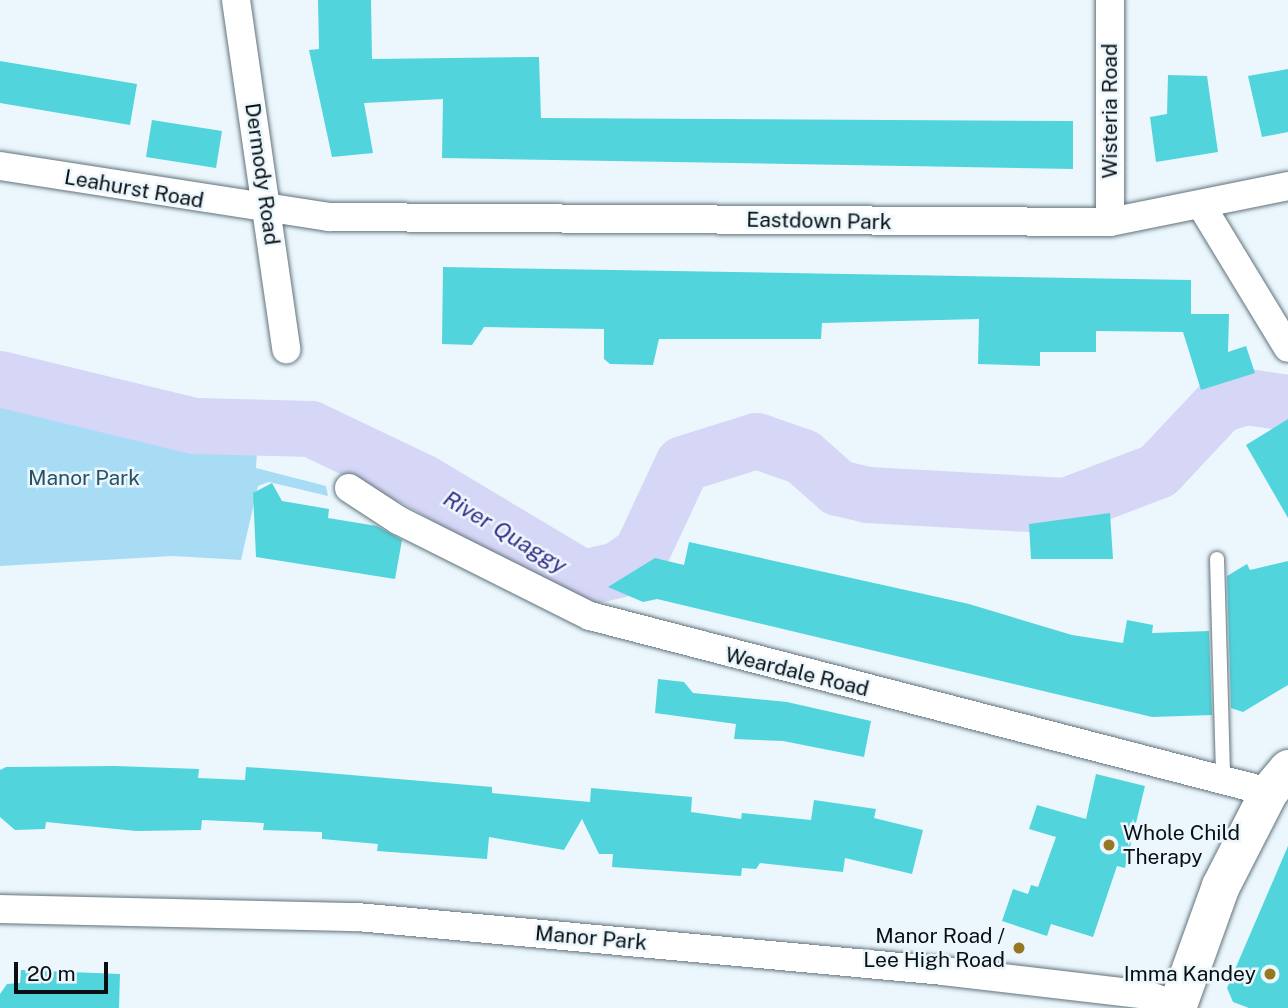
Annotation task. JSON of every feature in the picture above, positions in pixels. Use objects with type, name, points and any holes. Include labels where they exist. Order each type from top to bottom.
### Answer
[{"type":"highway","points":[[1180,1007],[1221,886],[1278,780]]},
{"type":"street","name":"Dermody Road","points":[[236,0],[286,349]]},
{"type":"street","name":"Wisteria Road","points":[[1110,0],[1110,222]]},
{"type":"street","name":"Leahurst Road","points":[[0,166],[268,211]]},
{"type":"street","name":"Eastdown Park","points":[[268,211],[1110,222],[1288,186]]},
{"type":"street","points":[[1201,205],[1288,348]]},
{"type":"street","name":"Weardale Road","points":[[349,488],[398,520],[590,616],[1223,779],[1278,780]]},
{"type":"street","name":"Manor Park","points":[[0,909],[357,917],[943,971],[1147,995],[1180,1007]]},
{"type":"lane","points":[[1217,559],[1223,779]]},
{"type":"green space","name":"Manor Park","points":[[0,371],[124,403],[259,421],[256,468],[326,486],[328,496],[269,482],[258,486],[241,560],[173,556],[0,566]]},
{"type":"building","points":[[318,0],[371,0],[372,59],[539,57],[541,118],[1073,121],[1073,169],[442,158],[443,99],[364,103],[373,153],[332,157],[309,50],[319,49]]},
{"type":"building","points":[[0,61],[137,84],[130,125],[0,103]]},
{"type":"building","points":[[1288,69],[1288,132],[1262,137],[1248,76]]},
{"type":"building","points":[[1168,75],[1207,76],[1218,152],[1156,162],[1150,117],[1167,114]]},
{"type":"building","points":[[152,120],[222,131],[216,168],[146,157]]},
{"type":"building","points":[[443,267],[1191,280],[1191,314],[1229,314],[1228,352],[1246,346],[1255,373],[1201,390],[1183,332],[1096,331],[1096,352],[1040,352],[1040,366],[978,364],[979,319],[822,323],[821,339],[659,339],[653,365],[610,364],[604,359],[604,329],[484,327],[472,345],[442,344]]},
{"type":"building","points":[[1288,419],[1288,518],[1246,445]]},
{"type":"building","points":[[272,483],[282,501],[329,509],[328,518],[377,526],[402,540],[395,579],[256,557],[253,493]]},
{"type":"building","points":[[1110,513],[1113,559],[1031,559],[1029,524]]},
{"type":"building","points":[[689,542],[969,604],[1072,635],[1123,643],[1127,620],[1153,625],[1152,633],[1209,631],[1212,715],[1152,717],[657,599],[643,602],[608,587],[655,558],[684,565]]},
{"type":"building","points":[[1288,561],[1288,685],[1243,712],[1231,708],[1227,576],[1247,564],[1250,570]]},
{"type":"building","points":[[658,679],[684,682],[693,693],[787,702],[871,721],[864,757],[783,741],[734,739],[736,724],[655,713]]},
{"type":"building","points":[[115,766],[199,769],[198,778],[245,780],[246,767],[304,771],[492,787],[492,793],[590,802],[591,788],[692,797],[691,812],[741,819],[742,813],[811,820],[814,800],[876,809],[874,818],[923,830],[912,874],[845,858],[843,872],[760,863],[756,869],[742,868],[741,876],[612,867],[613,854],[599,854],[582,819],[564,850],[489,837],[487,859],[377,851],[378,844],[322,839],[322,832],[263,830],[264,823],[202,820],[201,830],[136,831],[46,822],[45,829],[15,830],[0,817],[0,770],[6,767]]},
{"type":"building","points":[[1096,774],[1145,786],[1125,868],[1117,866],[1093,937],[1051,924],[1047,936],[1002,921],[1013,889],[1028,894],[1031,885],[1038,887],[1056,837],[1029,829],[1037,805],[1086,819]]},
{"type":"building","points":[[1288,846],[1288,1008],[1249,1008],[1233,1002],[1227,988]]},
{"type":"building","points":[[21,970],[120,974],[119,1008],[0,1008],[0,994],[7,984],[20,983]]},
{"type":"waterway","name":"River Quaggy","points":[[0,379],[195,426],[311,429],[424,483],[583,578],[618,570],[641,554],[683,464],[757,441],[803,457],[838,488],[868,495],[1066,506],[1158,471],[1220,405],[1247,397],[1288,403]]},
{"type":"place","name":"Whole Child Therapy","points":[[1109,845]]},
{"type":"place","name":"Manor Road / Lee High Road","points":[[1019,948]]},
{"type":"place","name":"Imma Kandey","points":[[1270,974]]}]
